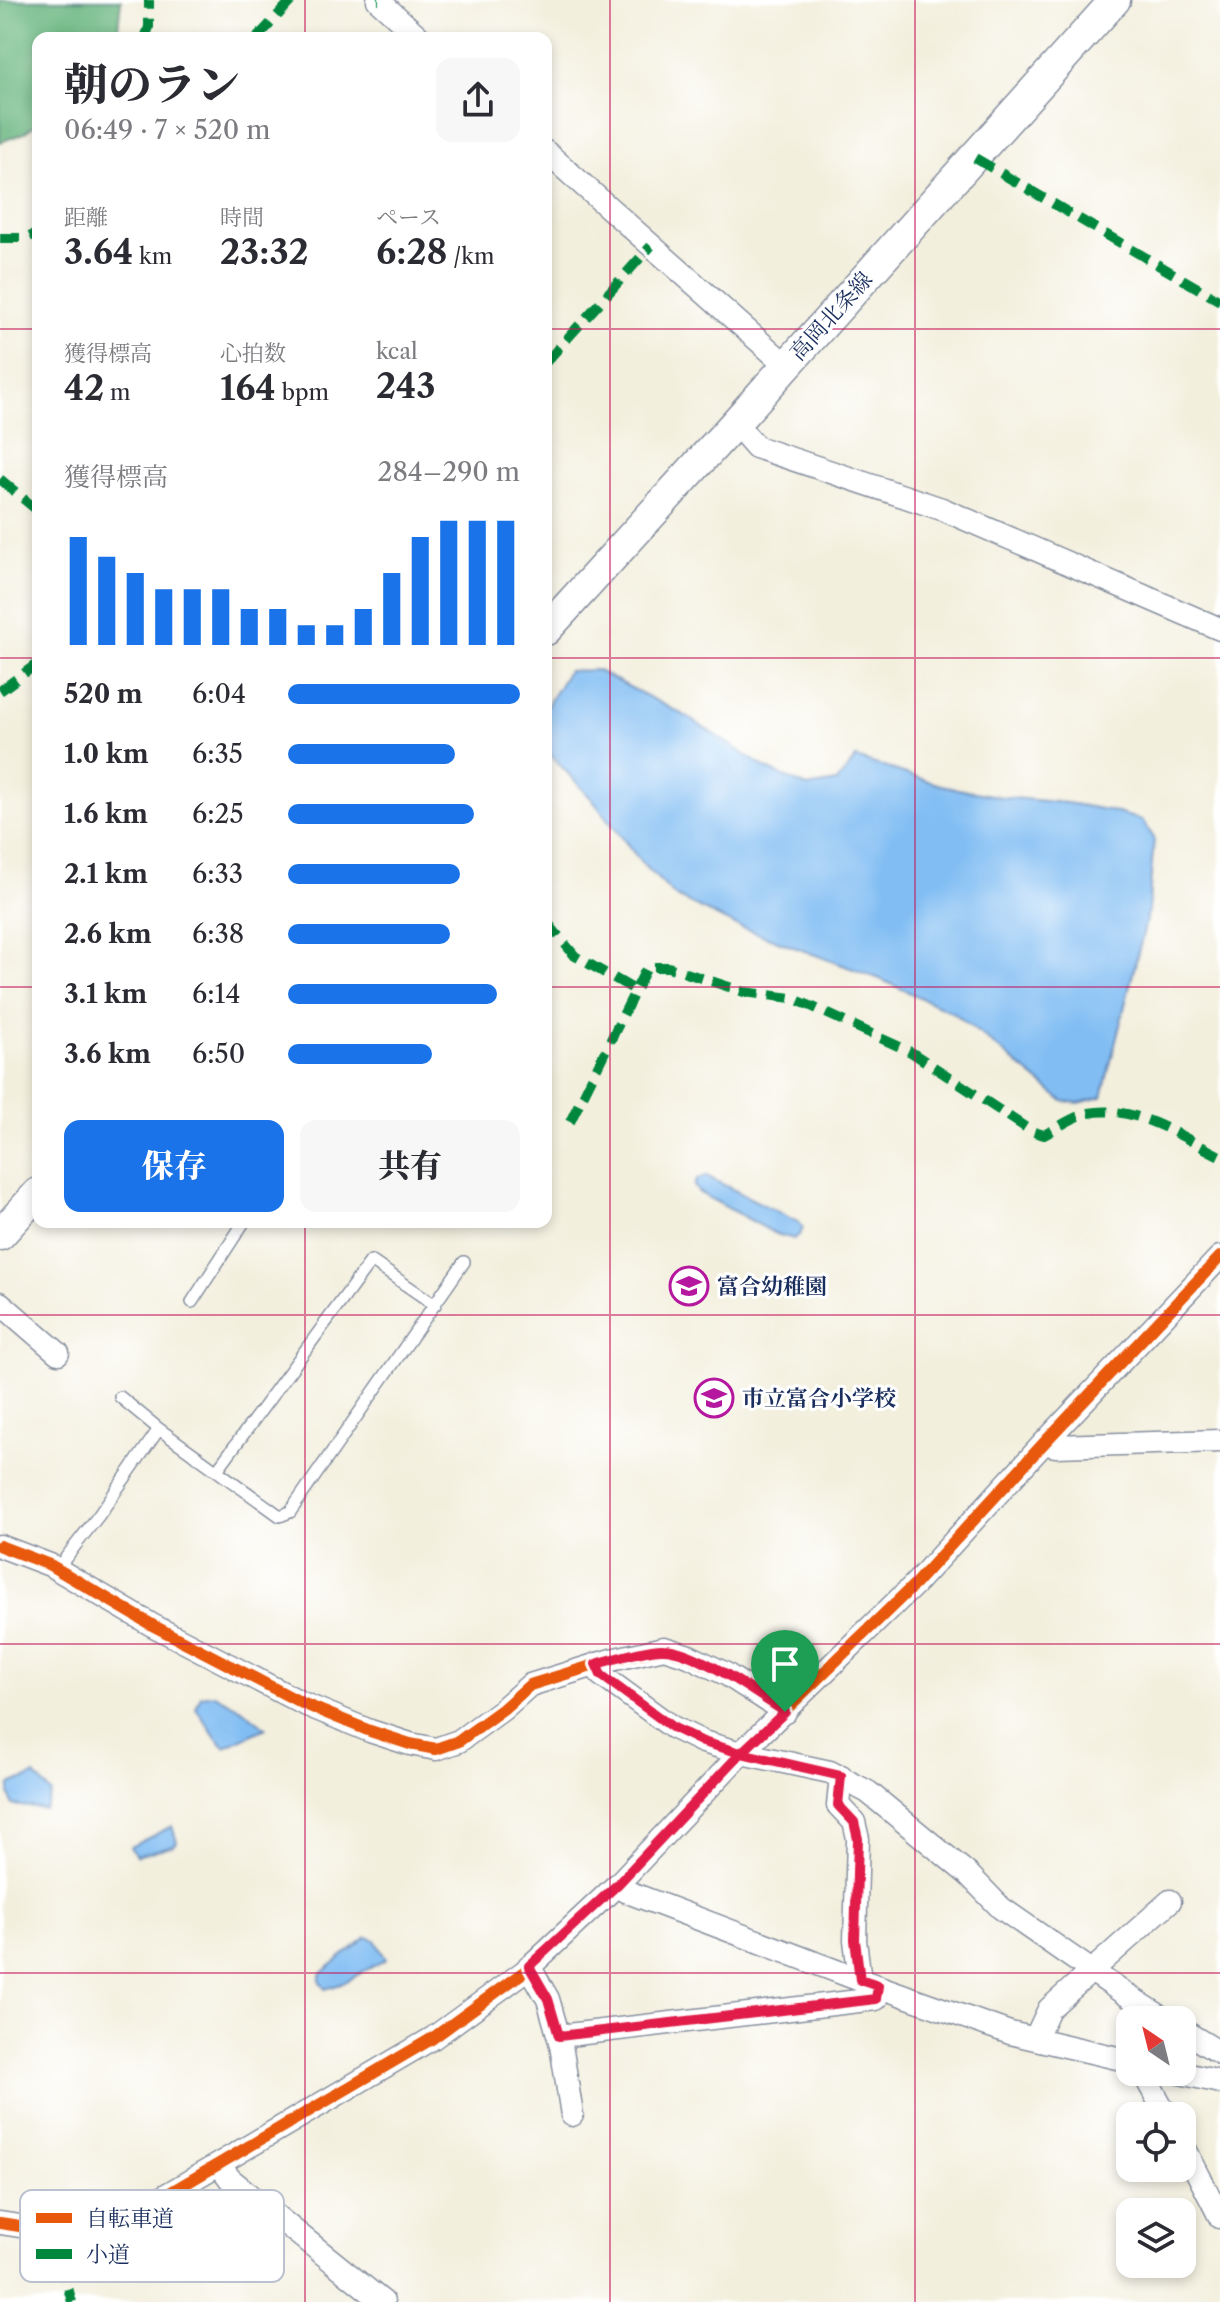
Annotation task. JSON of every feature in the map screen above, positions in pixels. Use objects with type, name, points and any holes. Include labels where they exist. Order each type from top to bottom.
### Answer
[{"type":"main road","name":"高岡北条線","points":[[552,623],[1115,0]]},
{"type":"main road","points":[[0,1235],[32,1200]]},
{"type":"street","points":[[378,0],[413,32]]},
{"type":"street","points":[[552,157],[786,365]]},
{"type":"street","points":[[735,423],[756,447],[942,509],[1220,629]]},
{"type":"street","points":[[175,2190],[433,2038],[529,1966],[618,1884],[741,1753],[915,1584],[1220,1257]]},
{"type":"street","points":[[0,1303],[58,1353]]},
{"type":"street","points":[[1044,1443],[1055,1446],[1220,1441]]},
{"type":"street","points":[[0,1546],[57,1569],[152,1625],[302,1703],[410,1744],[436,1749],[459,1741],[530,1685],[596,1664],[664,1648],[726,1674],[785,1712]]},
{"type":"street","points":[[596,1664],[601,1675],[672,1727],[703,1742],[841,1776],[868,1792],[969,1875],[1001,1908],[1145,2006]]},
{"type":"street","points":[[559,2036],[876,1999],[855,1940],[858,1839],[854,1822],[838,1805],[841,1776]]},
{"type":"street","points":[[618,1884],[625,1891],[1010,2033],[1116,2058]]},
{"type":"street","points":[[1035,2039],[1049,2009],[1170,1901]]},
{"type":"street","points":[[529,1966],[548,1999],[559,2036],[572,2115]]},
{"type":"street","points":[[1196,2038],[1220,2053]]},
{"type":"street","points":[[1196,2077],[1220,2082]]},
{"type":"street","points":[[219,2164],[244,2190]]},
{"type":"street","points":[[1196,2170],[1220,2217]]},
{"type":"street","points":[[284,2222],[383,2302]]},
{"type":"street","points":[[0,2223],[20,2226]]},
{"type":"lane","points":[[192,1302],[240,1228]]},
{"type":"lane","points":[[217,1470],[371,1261],[435,1305]]},
{"type":"lane","points":[[120,1397],[159,1429],[280,1516],[290,1512],[464,1262]]},
{"type":"lane","points":[[57,1569],[159,1429]]},
{"type":"green space","points":[[0,0],[121,0],[118,32],[32,32],[32,127],[0,142]]},
{"type":"water","points":[[596,670],[686,716],[767,769],[807,787],[837,782],[856,758],[947,787],[1002,797],[1067,803],[1142,820],[1154,838],[1148,913],[1102,1097],[1079,1103],[1063,1101],[954,1013],[880,979],[735,925],[676,897],[641,862],[591,798],[552,756],[552,697],[568,671]]},
{"type":"water","points":[[706,1176],[798,1222],[803,1228],[800,1234],[794,1239],[776,1234],[698,1192],[694,1186],[697,1179]]},
{"type":"water","points":[[214,1694],[242,1709],[266,1728],[225,1747],[196,1708],[201,1696]]},
{"type":"water","points":[[35,1775],[51,1793],[45,1809],[13,1805],[10,1785]]},
{"type":"water","points":[[172,1826],[177,1842],[174,1845],[136,1856],[130,1847]]},
{"type":"water","points":[[367,1937],[375,1940],[386,1959],[341,1984],[325,1989],[320,1982],[320,1974]]},
{"type":"marked path","points":[[147,32],[149,0]]},
{"type":"marked path","points":[[263,32],[292,0]]},
{"type":"marked path","points":[[975,158],[1220,301]]},
{"type":"marked path","points":[[0,238],[32,236]]},
{"type":"marked path","points":[[552,355],[651,246]]},
{"type":"marked path","points":[[0,479],[32,506]]},
{"type":"marked path","points":[[0,691],[32,667]]},
{"type":"marked path","points":[[552,928],[575,956],[635,990]]},
{"type":"marked path","points":[[570,1122],[647,967],[668,967],[744,992],[792,998],[813,1007],[911,1052],[1031,1131],[1044,1135],[1089,1113],[1123,1113],[1157,1124],[1220,1156]]},
{"type":"marked path","points":[[66,2282],[72,2302]]},
{"type":"cycle path","points":[[175,2190],[433,2038],[525,1971],[618,1884],[744,1750],[915,1584],[1220,1257]]},
{"type":"cycle path","points":[[0,1546],[50,1565],[152,1625],[302,1703],[410,1744],[436,1749],[459,1741],[530,1685],[611,1660],[664,1648],[726,1674],[785,1712]]},
{"type":"cycle path","points":[[0,2223],[20,2226]]},
{"type":"place","name":"富合幼稚園","points":[[689,1286]]},
{"type":"place","name":"市立富合小学校","points":[[714,1398]]},
{"type":"route","points":[[785,1712],[726,1674],[664,1648],[596,1664],[601,1675],[672,1727],[703,1742],[741,1753],[618,1884],[529,1966],[548,1999],[559,2036],[876,1999],[878,1986],[860,1980],[855,1940],[858,1839],[854,1822],[838,1805],[841,1776],[741,1753],[785,1712]]}]
